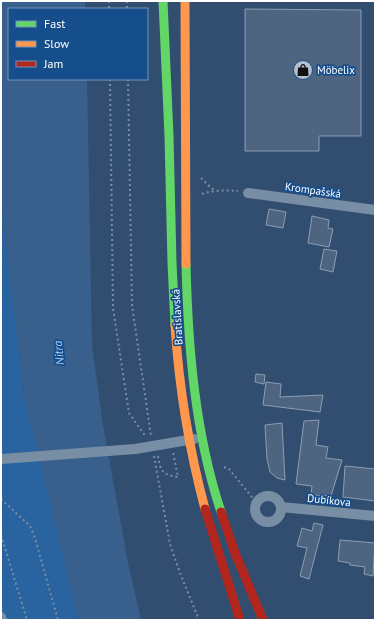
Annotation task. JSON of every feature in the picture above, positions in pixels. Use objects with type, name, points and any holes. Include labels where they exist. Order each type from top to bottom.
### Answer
[{"type":"main road","name":"Bratislavská","points":[[163,1],[170,132],[173,305],[177,358],[188,440],[205,511],[240,620]]},
{"type":"main road","name":"Bratislavská","points":[[185,1],[186,242],[190,356],[195,397],[202,438],[218,506],[232,548],[263,620]]},
{"type":"street","name":"Krompašská","points":[[248,193],[375,210]]},
{"type":"street","points":[[1,459],[153,447],[202,438]]},
{"type":"street","points":[[270,496],[278,499],[281,507],[281,512],[276,519],[268,522],[260,519],[257,515],[255,506],[256,502],[262,497],[270,496]]},
{"type":"street","name":"Dubíkova","points":[[281,507],[375,516]]},
{"type":"path","points":[[110,80],[113,308],[129,412],[158,454],[159,467],[167,475],[178,477],[172,443]]},
{"type":"path","points":[[128,80],[132,305],[153,447],[170,544],[199,620]]},
{"type":"path","points":[[201,178],[216,191]]},
{"type":"path","points":[[202,194],[209,191],[233,191]]},
{"type":"path","points":[[224,467],[229,469],[256,502]]},
{"type":"path","points":[[1,499],[30,526],[35,538],[58,620]]},
{"type":"path","points":[[1,535],[27,620]]},
{"type":"shaded area","points":[[1,203],[25,401],[79,620],[1,620]]},
{"type":"water","name":"Nitra","points":[[1,1],[85,1],[85,8],[8,8],[8,80],[87,80],[92,346],[103,425],[128,563],[141,620],[79,620],[25,401],[1,203]]},
{"type":"building","name":"Möbelix","points":[[245,9],[361,10],[361,136],[319,136],[319,151],[245,151]]},
{"type":"building","points":[[269,209],[286,212],[283,228],[266,225]]},
{"type":"building","points":[[312,216],[329,220],[328,228],[333,229],[329,247],[308,243]]},
{"type":"building","points":[[324,249],[337,251],[333,272],[320,269]]},
{"type":"building","points":[[256,374],[265,375],[264,384],[255,382]]},
{"type":"building","points":[[266,382],[281,384],[280,397],[323,395],[320,412],[263,405]]},
{"type":"building","points":[[319,420],[316,445],[328,447],[326,458],[342,460],[331,496],[311,495],[312,486],[296,484],[304,421]]},
{"type":"building","points":[[282,423],[285,480],[277,478],[270,472],[267,459],[265,425]]},
{"type":"building","points":[[345,466],[375,469],[375,501],[343,497]]},
{"type":"building","points":[[314,523],[323,525],[309,579],[300,576],[307,548],[297,546],[302,528],[312,531]]},
{"type":"building","points":[[340,540],[375,543],[373,576],[364,574],[365,567],[350,565],[350,563],[338,561]]},
{"type":"traffic: fast","points":[[163,1],[175,325]]},
{"type":"traffic: fast","points":[[186,264],[194,390],[205,452],[221,512]]},
{"type":"traffic: slow","points":[[185,1],[186,264]]},
{"type":"traffic: slow","points":[[175,325],[179,372],[186,418],[194,464],[205,509]]},
{"type":"traffic: jam","points":[[205,509],[240,620]]},
{"type":"traffic: jam","points":[[221,512],[235,553],[263,620]]},
{"type":"place","name":"Möbelix","points":[[303,70]]}]
